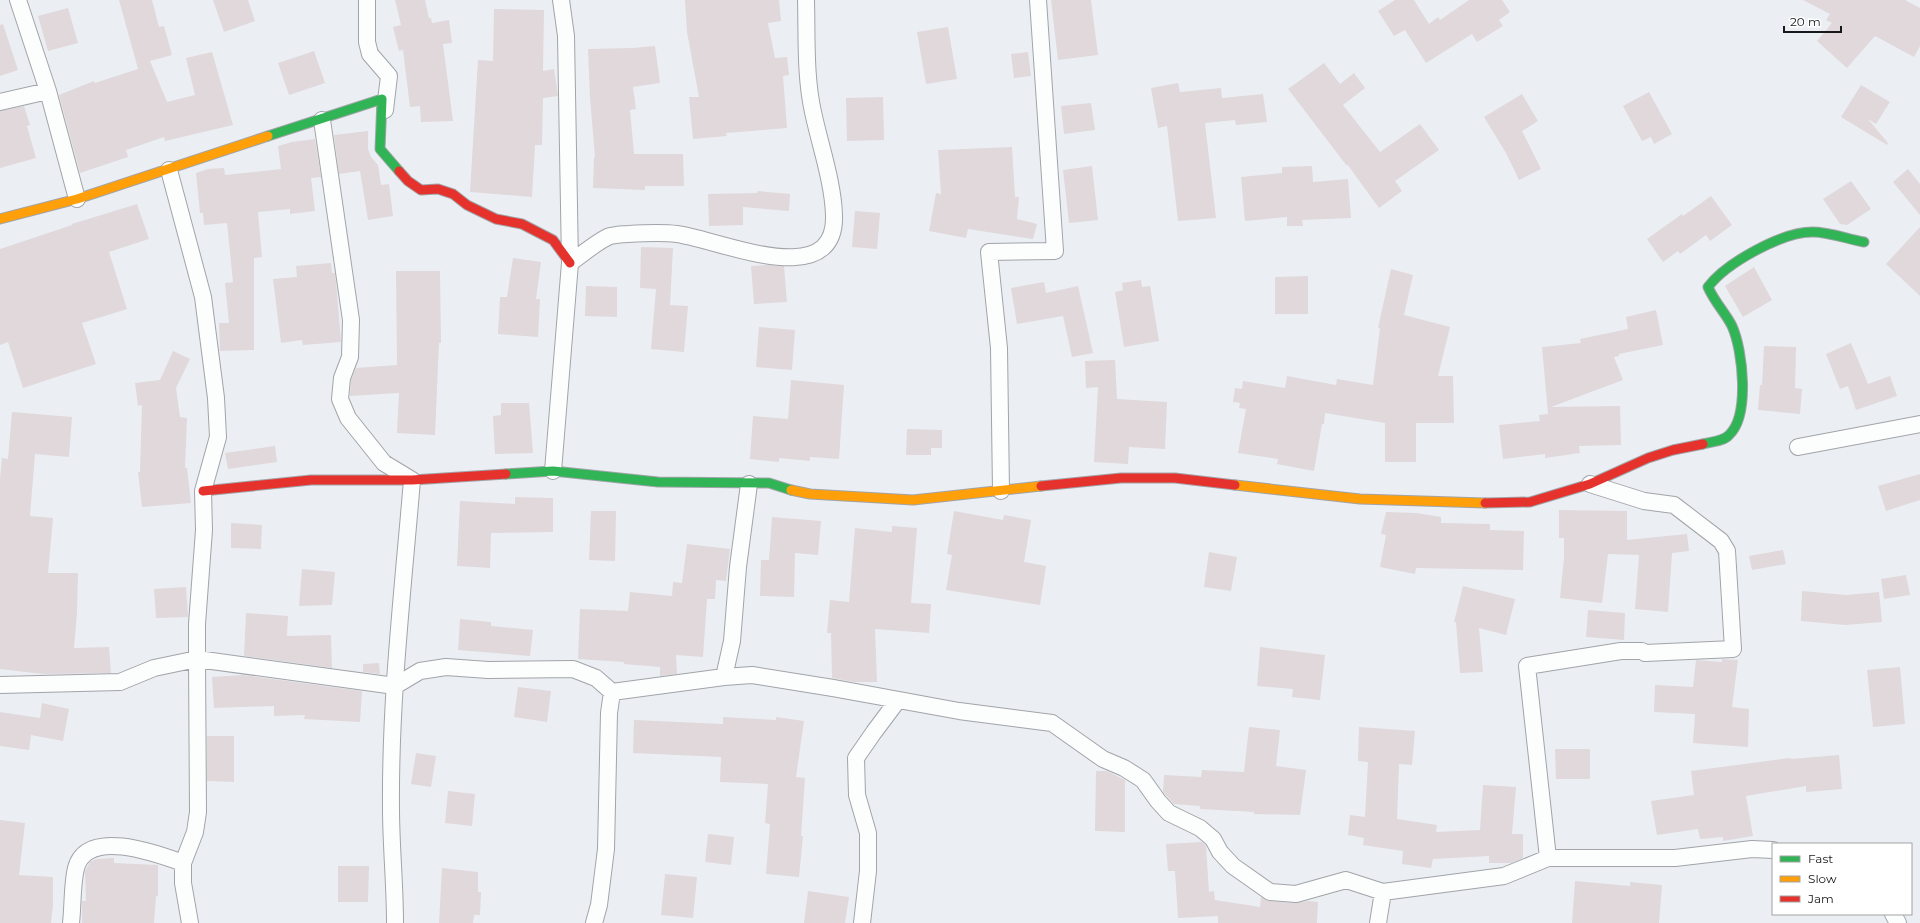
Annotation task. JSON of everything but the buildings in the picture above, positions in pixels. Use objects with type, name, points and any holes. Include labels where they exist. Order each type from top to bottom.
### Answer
[{"type":"street","points":[[18,0],[48,91],[77,199]]},
{"type":"street","points":[[367,0],[367,42],[370,54],[389,76],[380,149]]},
{"type":"street","points":[[553,471],[570,263],[566,36],[561,0]]},
{"type":"street","points":[[570,263],[610,236],[628,234],[677,234],[743,250],[781,257],[801,258],[816,254],[825,248],[832,236],[834,216],[827,168],[813,110],[808,72],[806,0]]},
{"type":"street","points":[[1001,491],[999,348],[989,252],[1055,251],[1038,0]]},
{"type":"street","points":[[0,102],[48,91]]},
{"type":"street","points":[[0,219],[77,199],[170,170],[382,99],[380,149],[408,181],[421,190],[438,189],[453,194],[467,205],[496,219],[522,224],[552,240],[570,263]]},
{"type":"street","points":[[322,120],[351,320],[350,357],[342,378],[340,399],[348,418],[384,463],[412,480]]},
{"type":"street","points":[[170,170],[203,297],[216,398],[218,437],[203,491],[204,530],[197,624],[198,812],[195,832],[183,863],[183,883],[190,923]]},
{"type":"street","points":[[203,491],[311,480],[412,480],[553,471],[658,482],[769,483],[784,490],[810,494],[913,500],[1051,484],[1122,478],[1175,478],[1360,499],[1496,504],[1530,502],[1590,484],[1648,458],[1673,450],[1713,442],[1729,436],[1737,424],[1742,400],[1742,364],[1739,345],[1731,325],[1714,301],[1708,287],[1713,279],[1724,269],[1782,237],[1803,233],[1824,233],[1864,242]]},
{"type":"street","points":[[1798,447],[1920,424]]},
{"type":"street","points":[[395,923],[395,883],[391,807],[395,686],[412,480]]},
{"type":"street","points":[[724,677],[732,641],[736,581],[749,484]]},
{"type":"street","points":[[1548,858],[1527,666],[1621,651],[1642,651],[1645,653],[1733,649],[1727,551],[1721,541],[1674,505],[1644,501],[1590,484]]},
{"type":"street","points":[[0,685],[120,682],[154,668],[197,659],[395,686],[420,671],[446,668],[488,670],[573,669],[596,678],[612,692],[724,677],[752,675],[959,711],[1052,723],[1103,759],[1124,768],[1143,780],[1158,801],[1169,813],[1200,828],[1213,839],[1220,852],[1233,866],[1270,892],[1296,894],[1346,880],[1383,892],[1504,876],[1548,858],[1675,858],[1752,849],[1772,850]]},
{"type":"street","points":[[594,923],[599,905],[606,849],[609,713],[612,692]]},
{"type":"street","points":[[862,923],[868,871],[868,833],[857,795],[856,758],[898,700]]},
{"type":"street","points":[[72,923],[76,868],[82,856],[90,850],[112,846],[126,846],[183,863]]},
{"type":"street","points":[[1378,923],[1383,892]]},
{"type":"traffic: fast","points":[[268,136],[382,99],[380,149],[399,171]]},
{"type":"traffic: fast","points":[[1703,444],[1721,440],[1729,435],[1736,426],[1742,398],[1741,366],[1736,337],[1732,326],[1708,287],[1716,278],[1741,259],[1756,250],[1786,237],[1800,233],[1819,232],[1864,242]]},
{"type":"traffic: fast","points":[[506,474],[553,471],[658,482],[769,483],[791,490]]},
{"type":"traffic: slow","points":[[0,219],[77,199],[268,136]]},
{"type":"traffic: slow","points":[[1235,485],[1360,499],[1485,503]]},
{"type":"traffic: slow","points":[[791,490],[810,494],[913,500],[1041,486]]},
{"type":"traffic: jam","points":[[399,171],[408,181],[421,190],[438,189],[453,194],[467,205],[496,219],[522,224],[553,240],[570,263]]},
{"type":"traffic: jam","points":[[1485,503],[1530,502],[1590,484],[1648,458],[1673,450],[1703,444]]},
{"type":"traffic: jam","points":[[203,491],[311,480],[412,480],[506,474]]},
{"type":"traffic: jam","points":[[1041,486],[1121,478],[1175,478],[1235,485]]}]
